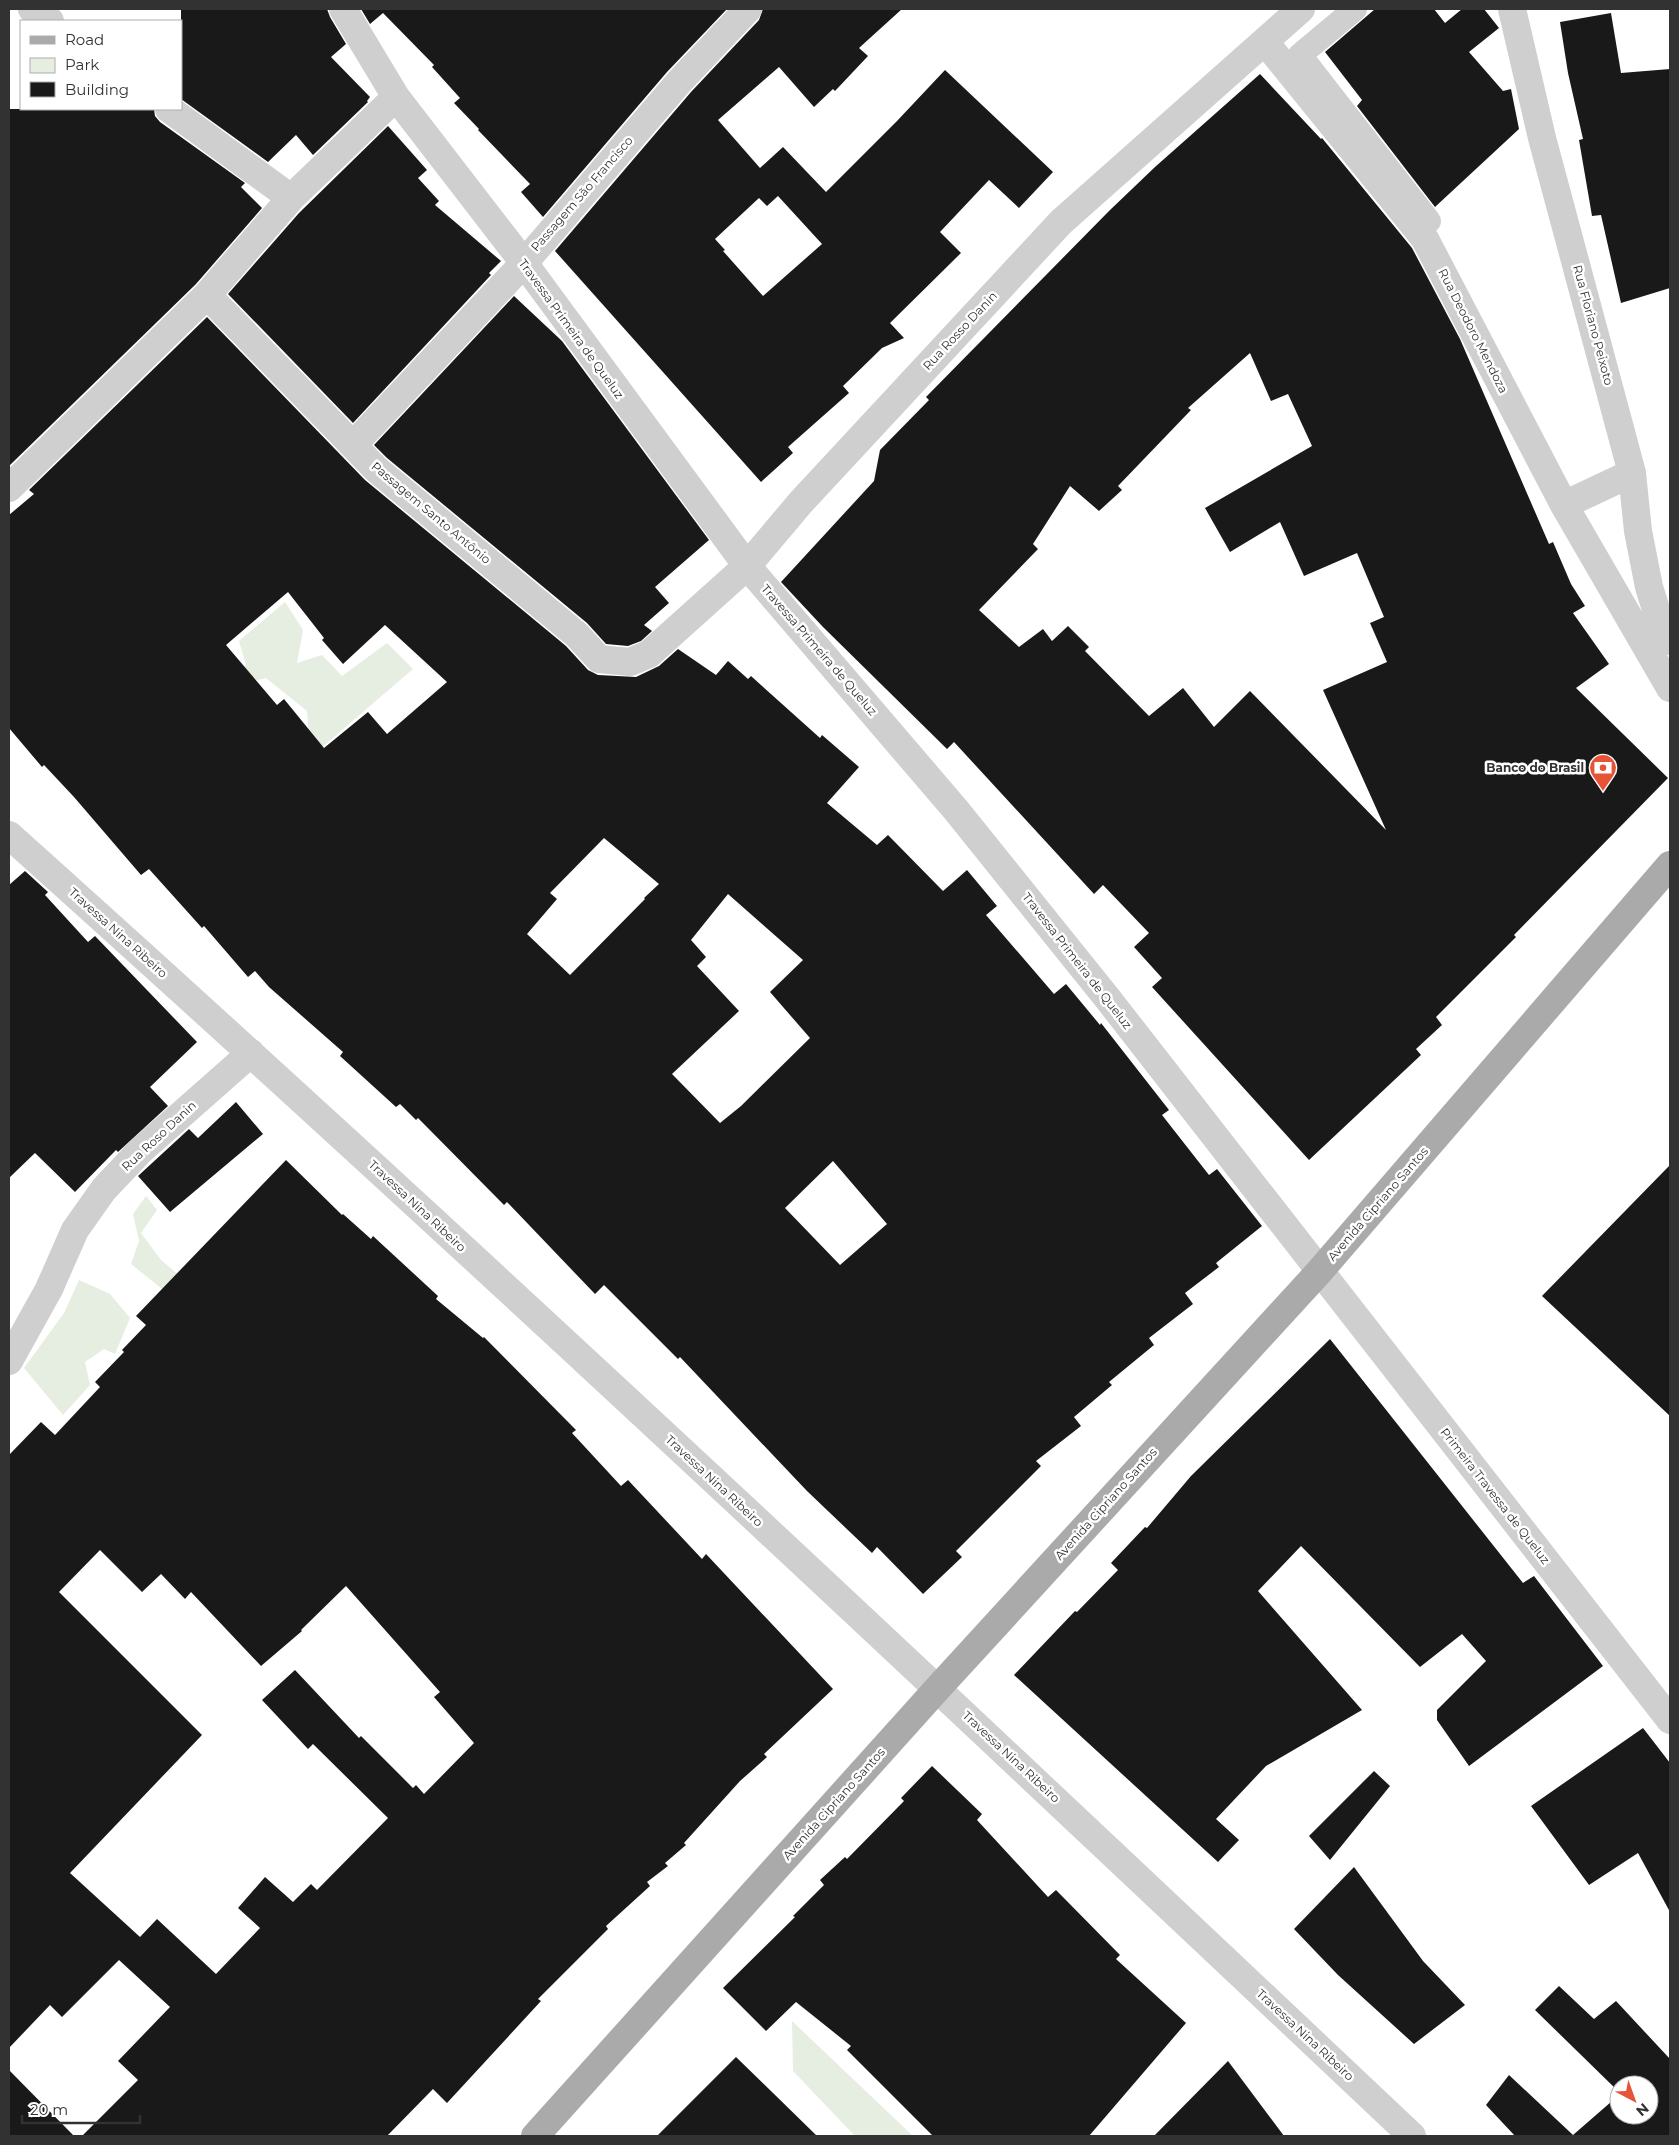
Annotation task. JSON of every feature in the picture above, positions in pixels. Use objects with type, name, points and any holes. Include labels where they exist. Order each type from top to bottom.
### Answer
[{"type":"main road","name":"Avenida Cipriano Santos","points":[[535,2136],[938,1688],[1319,1272],[1670,865]]},
{"type":"street","points":[[32,9],[48,20]]},
{"type":"street","name":"Travessa Primeira de Queluz","points":[[343,9],[396,97],[524,262],[747,566],[956,810],[1108,1000],[1319,1272]]},
{"type":"street","name":"Passagem São Francisco","points":[[354,444],[524,262],[679,82],[748,9]]},
{"type":"street","name":"Rua Rosso Danin","points":[[630,662],[648,654],[747,566],[801,502],[1062,222],[1301,9]]},
{"type":"street","name":"Rua Floriano Peixoto","points":[[1512,9],[1542,138],[1632,473],[1638,531],[1649,587],[1659,619],[1658,643],[1670,688]]},
{"type":"street","name":"Rua Deodoro Mendoza","points":[[1265,42],[1424,238],[1564,505],[1658,643]]},
{"type":"street","points":[[9,488],[206,295],[291,198],[396,97]]},
{"type":"street","points":[[170,110],[291,198]]},
{"type":"street","name":"Passagem Santo Antônio","points":[[206,295],[354,444],[376,469],[577,635],[599,659],[630,662]]},
{"type":"street","points":[[1564,505],[1632,473]]},
{"type":"street","name":"Travessa Nina Ribeiro","points":[[9,835],[251,1053],[938,1688],[1412,2136]]},
{"type":"street","name":"Rua Roso Danin","points":[[9,1361],[49,1289],[75,1230],[104,1190],[140,1150],[251,1053]]},
{"type":"street","name":"Primeira Travessa de Queluz","points":[[1319,1272],[1670,1720]]},
{"type":"lane","points":[[1355,9],[1300,56],[1429,221]]},
{"type":"green space","points":[[285,602],[303,630],[297,663],[322,655],[342,676],[387,643],[413,669],[321,748],[309,736],[307,711],[266,678],[230,688],[246,665],[239,641]]},
{"type":"green space","points":[[146,1196],[157,1210],[141,1233],[161,1260],[180,1276],[167,1293],[131,1264],[139,1241],[133,1214]]},
{"type":"green space","points":[[79,1280],[110,1294],[130,1318],[115,1354],[104,1349],[85,1362],[90,1385],[63,1415],[24,1368],[64,1313]]},
{"type":"green space","points":[[792,2021],[913,2136],[855,2136],[793,2071]]},
{"type":"building","points":[[181,9],[327,9],[346,44],[331,57],[370,97],[368,102],[313,155],[296,135],[268,162],[182,100]]},
{"type":"building","points":[[361,9],[727,9],[667,72],[543,217],[521,192],[530,184],[454,103],[460,98],[432,67],[434,65],[383,13],[370,24]]},
{"type":"building","points":[[763,9],[902,9],[859,48],[868,56],[835,91],[833,89],[814,107],[779,67],[718,120],[760,168],[783,147],[826,192],[945,70],[1053,172],[1019,208],[989,180],[940,232],[961,253],[890,323],[904,338],[882,348],[843,386],[849,393],[788,447],[793,453],[761,482],[555,251],[691,92],[759,20]],"holes":[[[778,196],[822,244],[763,296],[723,251],[725,250],[715,239],[759,198],[767,206]]]},
{"type":"building","points":[[1375,9],[1434,9],[1445,23],[1462,9],[1484,9],[1499,28],[1469,52],[1503,91],[1511,89],[1519,129],[1435,207],[1357,106],[1362,100],[1325,52]]},
{"type":"building","points":[[1611,13],[1621,73],[1670,69],[1670,288],[1621,303],[1601,215],[1592,216],[1579,140],[1583,139],[1568,73],[1560,22]]},
{"type":"building","points":[[1260,74],[1322,138],[1412,248],[1460,339],[1549,544],[1553,542],[1571,584],[1585,606],[1573,613],[1609,664],[1576,688],[1668,778],[1514,935],[1516,937],[1436,1017],[1442,1025],[1416,1049],[1421,1055],[1309,1160],[1152,987],[1162,978],[1134,947],[1149,933],[1103,885],[1094,894],[954,742],[947,749],[823,627],[781,582],[874,481],[880,450],[929,400],[926,397],[1109,211],[1155,167]],"holes":[[[1250,353],[1271,401],[1288,394],[1312,446],[1205,508],[1230,552],[1280,522],[1304,576],[1357,553],[1384,617],[1370,623],[1387,662],[1323,690],[1386,830],[1250,691],[1214,727],[1183,688],[1149,716],[1085,651],[1089,647],[1068,626],[1052,641],[1043,629],[1019,647],[979,610],[1038,549],[1033,544],[1070,486],[1099,511],[1122,490],[1118,486],[1191,410],[1188,408]]]},
{"type":"building","points":[[9,109],[154,110],[155,116],[160,122],[245,183],[241,187],[262,208],[196,284],[9,466]]},
{"type":"building","points":[[388,126],[427,170],[418,178],[439,201],[435,205],[501,261],[489,273],[491,275],[353,423],[228,294],[299,213]]},
{"type":"building","points":[[514,296],[562,341],[709,540],[655,587],[669,603],[644,625],[652,631],[641,641],[628,646],[606,644],[587,623],[387,458],[374,445]]},
{"type":"building","points":[[207,317],[365,480],[566,646],[588,670],[598,675],[636,677],[659,666],[678,649],[716,675],[728,661],[748,679],[751,676],[820,738],[822,735],[859,767],[827,803],[877,845],[888,835],[943,891],[967,870],[997,906],[986,915],[1054,994],[1066,984],[1100,1025],[1101,1023],[1169,1110],[1162,1115],[1209,1175],[1217,1169],[1262,1226],[1216,1263],[1219,1267],[1185,1293],[1193,1304],[1149,1338],[1154,1345],[1109,1382],[1112,1385],[1074,1417],[1081,1426],[1036,1461],[1041,1466],[956,1551],[962,1557],[923,1594],[877,1547],[872,1553],[807,1491],[680,1357],[678,1359],[604,1285],[595,1294],[507,1202],[504,1205],[418,1118],[416,1120],[400,1104],[396,1107],[340,1056],[343,1052],[269,987],[255,971],[248,977],[204,926],[202,928],[149,869],[141,875],[74,797],[44,765],[42,767],[9,728],[9,515],[34,494],[29,490]],"holes":[[[288,592],[324,638],[322,640],[343,664],[385,625],[447,682],[387,734],[368,712],[324,748],[284,699],[277,705],[226,645]],[[604,838],[659,884],[570,975],[527,934],[557,899],[550,893]],[[728,894],[803,960],[770,992],[810,1038],[741,1106],[720,1123],[672,1074],[739,1011],[697,966],[706,957],[691,940]],[[833,1161],[887,1224],[840,1265],[785,1208]]]},
{"type":"building","points":[[25,871],[48,892],[45,895],[88,942],[95,936],[197,1042],[150,1087],[168,1106],[118,1152],[116,1150],[75,1192],[35,1153],[9,1178],[9,885]]},
{"type":"building","points":[[236,1102],[263,1134],[170,1212],[138,1176],[189,1129],[198,1138]]},
{"type":"building","points":[[286,1160],[342,1215],[371,1239],[373,1236],[438,1296],[436,1299],[484,1337],[576,1430],[572,1433],[621,1486],[628,1480],[702,1559],[706,1554],[833,1689],[764,1754],[767,1757],[740,1781],[684,1843],[686,1845],[665,1863],[668,1866],[647,1882],[650,1886],[606,1926],[608,1929],[538,1999],[541,2001],[447,2103],[433,2089],[387,2136],[82,2136],[138,2080],[118,2061],[170,2007],[119,1960],[62,2017],[50,2005],[9,2048],[9,1455],[41,1422],[55,1435],[100,1387],[95,1382],[124,1352],[122,1350],[146,1325],[136,1316]],"holes":[[[100,1550],[142,1592],[161,1574],[185,1599],[191,1592],[261,1666],[302,1631],[346,1586],[440,1692],[434,1697],[474,1743],[424,1794],[416,1785],[413,1788],[361,1736],[359,1738],[295,1670],[262,1700],[308,1749],[313,1744],[388,1818],[317,1890],[311,1884],[293,1902],[265,1877],[238,1908],[260,1928],[216,1974],[157,1919],[140,1937],[70,1873],[202,1735],[59,1592]]]},
{"type":"building","points":[[1670,1165],[1670,1416],[1542,1296]]},
{"type":"building","points":[[1330,1339],[1523,1583],[1534,1576],[1603,1666],[1469,1766],[1437,1720],[1437,1710],[1486,1661],[1462,1634],[1420,1667],[1301,1546],[1258,1591],[1362,1710],[1266,1766],[1216,1819],[1239,1840],[1218,1862],[1014,1675],[1075,1611],[1077,1612],[1118,1570],[1111,1563],[1145,1527],[1147,1528],[1191,1476]]},
{"type":"building","points":[[1643,1728],[1670,1763],[1670,1912],[1638,1853],[1589,1885],[1531,1806]]},
{"type":"building","points":[[932,1766],[982,1814],[977,1820],[1048,1897],[1056,1890],[1120,1955],[1116,1959],[1186,2023],[1089,2136],[933,2136],[847,2050],[851,2046],[796,2002],[766,2031],[723,1988],[795,1917],[793,1916],[824,1885],[820,1880],[845,1857],[847,1859],[904,1801],[901,1798]]},
{"type":"building","points":[[1374,1771],[1390,1786],[1330,1860],[1309,1836]]},
{"type":"building","points":[[1354,1867],[1423,1961],[1465,2005],[1414,2044],[1338,1975],[1294,1929]]},
{"type":"building","points":[[1559,1986],[1594,2019],[1616,2001],[1670,2059],[1670,2136],[1515,2136],[1486,2105],[1509,2075],[1573,2135],[1609,2104],[1609,2125],[1659,2125],[1659,2075],[1609,2075],[1609,2082],[1535,2010]]},
{"type":"building","points":[[736,2057],[817,2136],[657,2136]]},
{"type":"building","points":[[1228,2061],[1284,2136],[1154,2136]]},
{"type":"building","points":[[9,2070],[74,2136],[9,2136]]},
{"type":"place","name":"Banco do Brasil","points":[[1603,792]]}]
